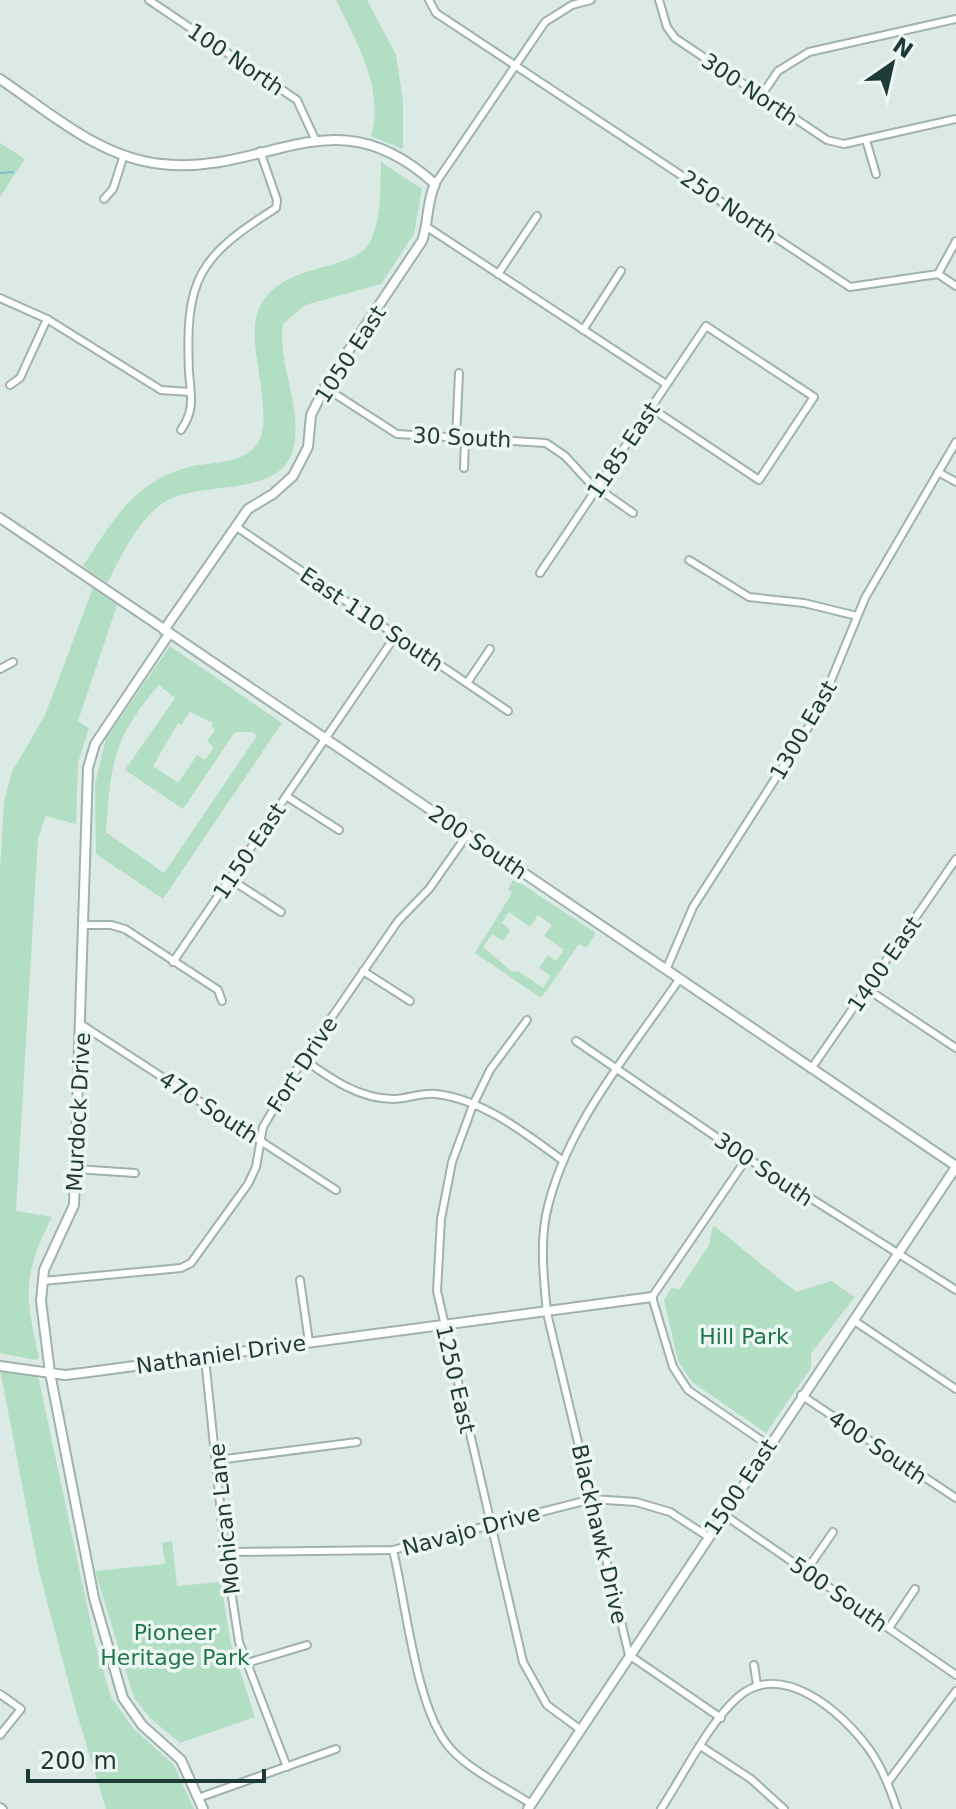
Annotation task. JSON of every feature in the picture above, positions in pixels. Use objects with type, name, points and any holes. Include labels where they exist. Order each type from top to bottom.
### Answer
[{"type":"street","points":[[429,0],[436,13],[515,64]]},
{"type":"street","points":[[0,79],[89,139],[124,155],[152,163],[180,165],[222,161],[315,139],[347,139],[369,144],[396,156],[435,184],[545,22],[572,5],[591,0]]},
{"type":"street","name":"300 North","points":[[659,0],[667,27],[675,38],[827,140],[844,144],[956,119]]},
{"type":"street","name":"100 North","points":[[153,1],[297,100],[315,139]]},
{"type":"street","points":[[761,96],[778,71],[809,52],[956,19]]},
{"type":"street","name":"250 North","points":[[515,64],[850,287],[938,274]]},
{"type":"street","points":[[866,140],[876,174]]},
{"type":"street","points":[[181,430],[192,415],[188,322],[196,282],[220,247],[276,208],[277,200],[260,151]]},
{"type":"street","points":[[104,199],[113,189],[124,155]]},
{"type":"street","name":"1050 East","points":[[167,632],[248,509],[273,494],[293,476],[308,447],[311,415],[327,383],[416,253],[427,227],[427,203],[435,184]]},
{"type":"street","points":[[498,274],[537,216]]},
{"type":"street","points":[[427,227],[666,384]]},
{"type":"street","points":[[956,241],[938,274],[956,286]]},
{"type":"street","points":[[583,330],[621,271]]},
{"type":"street","points":[[0,298],[47,319],[161,390],[190,392]]},
{"type":"street","points":[[10,385],[20,378],[47,319]]},
{"type":"street","name":"1185 East","points":[[540,573],[706,326],[814,397],[759,480],[651,408]]},
{"type":"street","points":[[456,439],[459,373]]},
{"type":"street","name":"30 South","points":[[327,383],[335,394],[397,434],[546,443],[565,456],[597,488],[633,513]]},
{"type":"street","points":[[464,468],[465,440]]},
{"type":"street","name":"1300 East","points":[[664,972],[693,907],[818,712],[857,616],[956,442]]},
{"type":"street","points":[[938,472],[956,482]]},
{"type":"street","name":"200 South","points":[[0,518],[664,972],[956,1166]]},
{"type":"street","name":"East 110 South","points":[[235,526],[508,711]]},
{"type":"street","points":[[689,560],[749,597],[804,603],[857,616]]},
{"type":"street","name":"Murdock Drive","points":[[167,632],[102,732],[88,768],[74,1205],[43,1281],[42,1320],[94,1598],[119,1687],[136,1718],[181,1760],[203,1809]]},
{"type":"street","name":"1150 East","points":[[173,962],[396,635]]},
{"type":"street","points":[[467,683],[490,649]]},
{"type":"street","points":[[0,669],[13,662]]},
{"type":"street","points":[[286,796],[339,830]]},
{"type":"street","name":"Fort Drive","points":[[43,1281],[181,1268],[191,1263],[248,1184],[271,1109],[303,1059],[398,921],[429,889],[467,835]]},
{"type":"street","name":"1400 East","points":[[811,1069],[956,859]]},
{"type":"street","points":[[947,873],[956,878]]},
{"type":"street","points":[[230,879],[281,912]]},
{"type":"street","points":[[84,925],[111,925],[125,929],[218,990],[222,1001]]},
{"type":"street","points":[[363,971],[410,1001]]},
{"type":"street","points":[[618,1070],[678,981]]},
{"type":"street","points":[[867,989],[956,1048]]},
{"type":"street","name":"1250 East","points":[[527,1020],[490,1070],[452,1162],[441,1219],[437,1291],[490,1526],[529,1676],[547,1705],[581,1730]]},
{"type":"street","name":"470 South","points":[[82,1025],[336,1190]]},
{"type":"street","name":"300 South","points":[[576,1041],[747,1158],[956,1290]]},
{"type":"street","points":[[303,1059],[368,1097],[394,1099],[434,1093],[473,1105],[522,1130],[562,1160]]},
{"type":"street","name":"Blackhawk Drive","points":[[618,1070],[562,1160],[546,1216],[542,1259],[547,1313],[629,1655],[721,1718]]},
{"type":"street","points":[[747,1158],[652,1297],[673,1367],[688,1390],[768,1445]]},
{"type":"street","name":"1500 East","points":[[529,1806],[956,1166]]},
{"type":"street","points":[[76,1169],[135,1173]]},
{"type":"street","points":[[300,1280],[309,1342]]},
{"type":"street","name":"Nathaniel Drive","points":[[0,1366],[50,1373],[82,1373],[652,1297]]},
{"type":"street","points":[[853,1320],[956,1389]]},
{"type":"street","name":"Mohican Lane","points":[[205,1358],[218,1460],[225,1552],[239,1642],[287,1767]]},
{"type":"street","name":"400 South","points":[[801,1395],[956,1498]]},
{"type":"street","points":[[218,1460],[357,1442]]},
{"type":"street","name":"Navajo Drive","points":[[225,1552],[393,1550],[592,1499],[636,1502],[670,1512],[707,1536]]},
{"type":"street","name":"500 South","points":[[723,1514],[956,1675]]},
{"type":"street","points":[[806,1571],[833,1532]]},
{"type":"street","points":[[393,1550],[421,1678],[437,1731],[453,1752],[529,1806]]},
{"type":"street","points":[[889,1628],[915,1589]]},
{"type":"street","points":[[247,1663],[307,1645]]},
{"type":"street","points":[[754,1665],[757,1685]]},
{"type":"street","points":[[661,1809],[721,1718],[737,1698],[757,1685],[793,1686],[829,1706],[868,1748],[888,1782],[897,1809]]},
{"type":"street","points":[[888,1782],[956,1691]]},
{"type":"street","points":[[0,1694],[21,1709],[0,1735]]},
{"type":"street","points":[[702,1747],[782,1806]]},
{"type":"street","points":[[198,1798],[336,1749]]},
{"type":"street","points":[[775,1809],[782,1806]]},
{"type":"green space","points":[[336,0],[367,0],[396,55],[403,102],[403,149],[371,136],[374,101],[371,83],[360,48]]},
{"type":"green space","points":[[0,143],[25,159],[0,197]]},
{"type":"green space","points":[[381,162],[422,189],[414,234],[381,284],[305,305],[283,324],[283,354],[296,431],[287,463],[274,475],[257,482],[197,491],[163,503],[137,530],[107,583],[83,566],[114,520],[137,495],[166,475],[185,468],[239,458],[254,448],[261,437],[263,422],[256,318],[265,299],[278,285],[295,276],[348,259],[362,251],[371,240],[380,202]]},
{"type":"green space","points":[[93,588],[117,605],[78,721],[89,728],[78,763],[76,824],[46,816],[38,838],[16,1211],[52,1217],[35,1255],[29,1286],[31,1318],[39,1358],[35,1360],[0,1353],[0,870],[4,802],[12,772],[45,715]]},
{"type":"green space","points":[[170,646],[282,723],[163,899],[96,854],[95,784],[106,738]],"holes":[[[159,685],[175,698],[125,770],[183,809],[235,732],[253,732],[257,736],[164,873],[106,832],[117,753],[132,721]],[[190,712],[213,723],[211,726],[215,730],[207,741],[214,747],[205,760],[197,755],[178,783],[153,766],[178,723],[181,725]]]},
{"type":"green space","points":[[514,879],[596,933],[586,948],[579,944],[541,998],[475,953],[512,893],[508,889]],"holes":[[[509,912],[530,927],[538,915],[552,925],[544,936],[564,950],[556,961],[548,955],[539,968],[551,976],[543,988],[518,971],[512,972],[483,947],[492,934],[503,941],[510,930],[502,923]]]},
{"type":"green space","name":"Hill Park","points":[[713,1225],[796,1292],[831,1281],[855,1297],[811,1353],[811,1368],[766,1433],[692,1382],[678,1361],[664,1300],[671,1288],[680,1289],[709,1245]]},
{"type":"green space","points":[[0,1370],[34,1374],[39,1380],[95,1643],[111,1697],[133,1728],[174,1765],[194,1809],[106,1809],[38,1567]]},
{"type":"green space","name":"Pioneer Heritage Park","points":[[172,1541],[177,1586],[221,1582],[230,1640],[255,1717],[180,1743],[151,1719],[134,1698],[95,1571],[165,1564],[162,1543]]},
{"type":"waterway","points":[[0,173],[13,172]]}]
